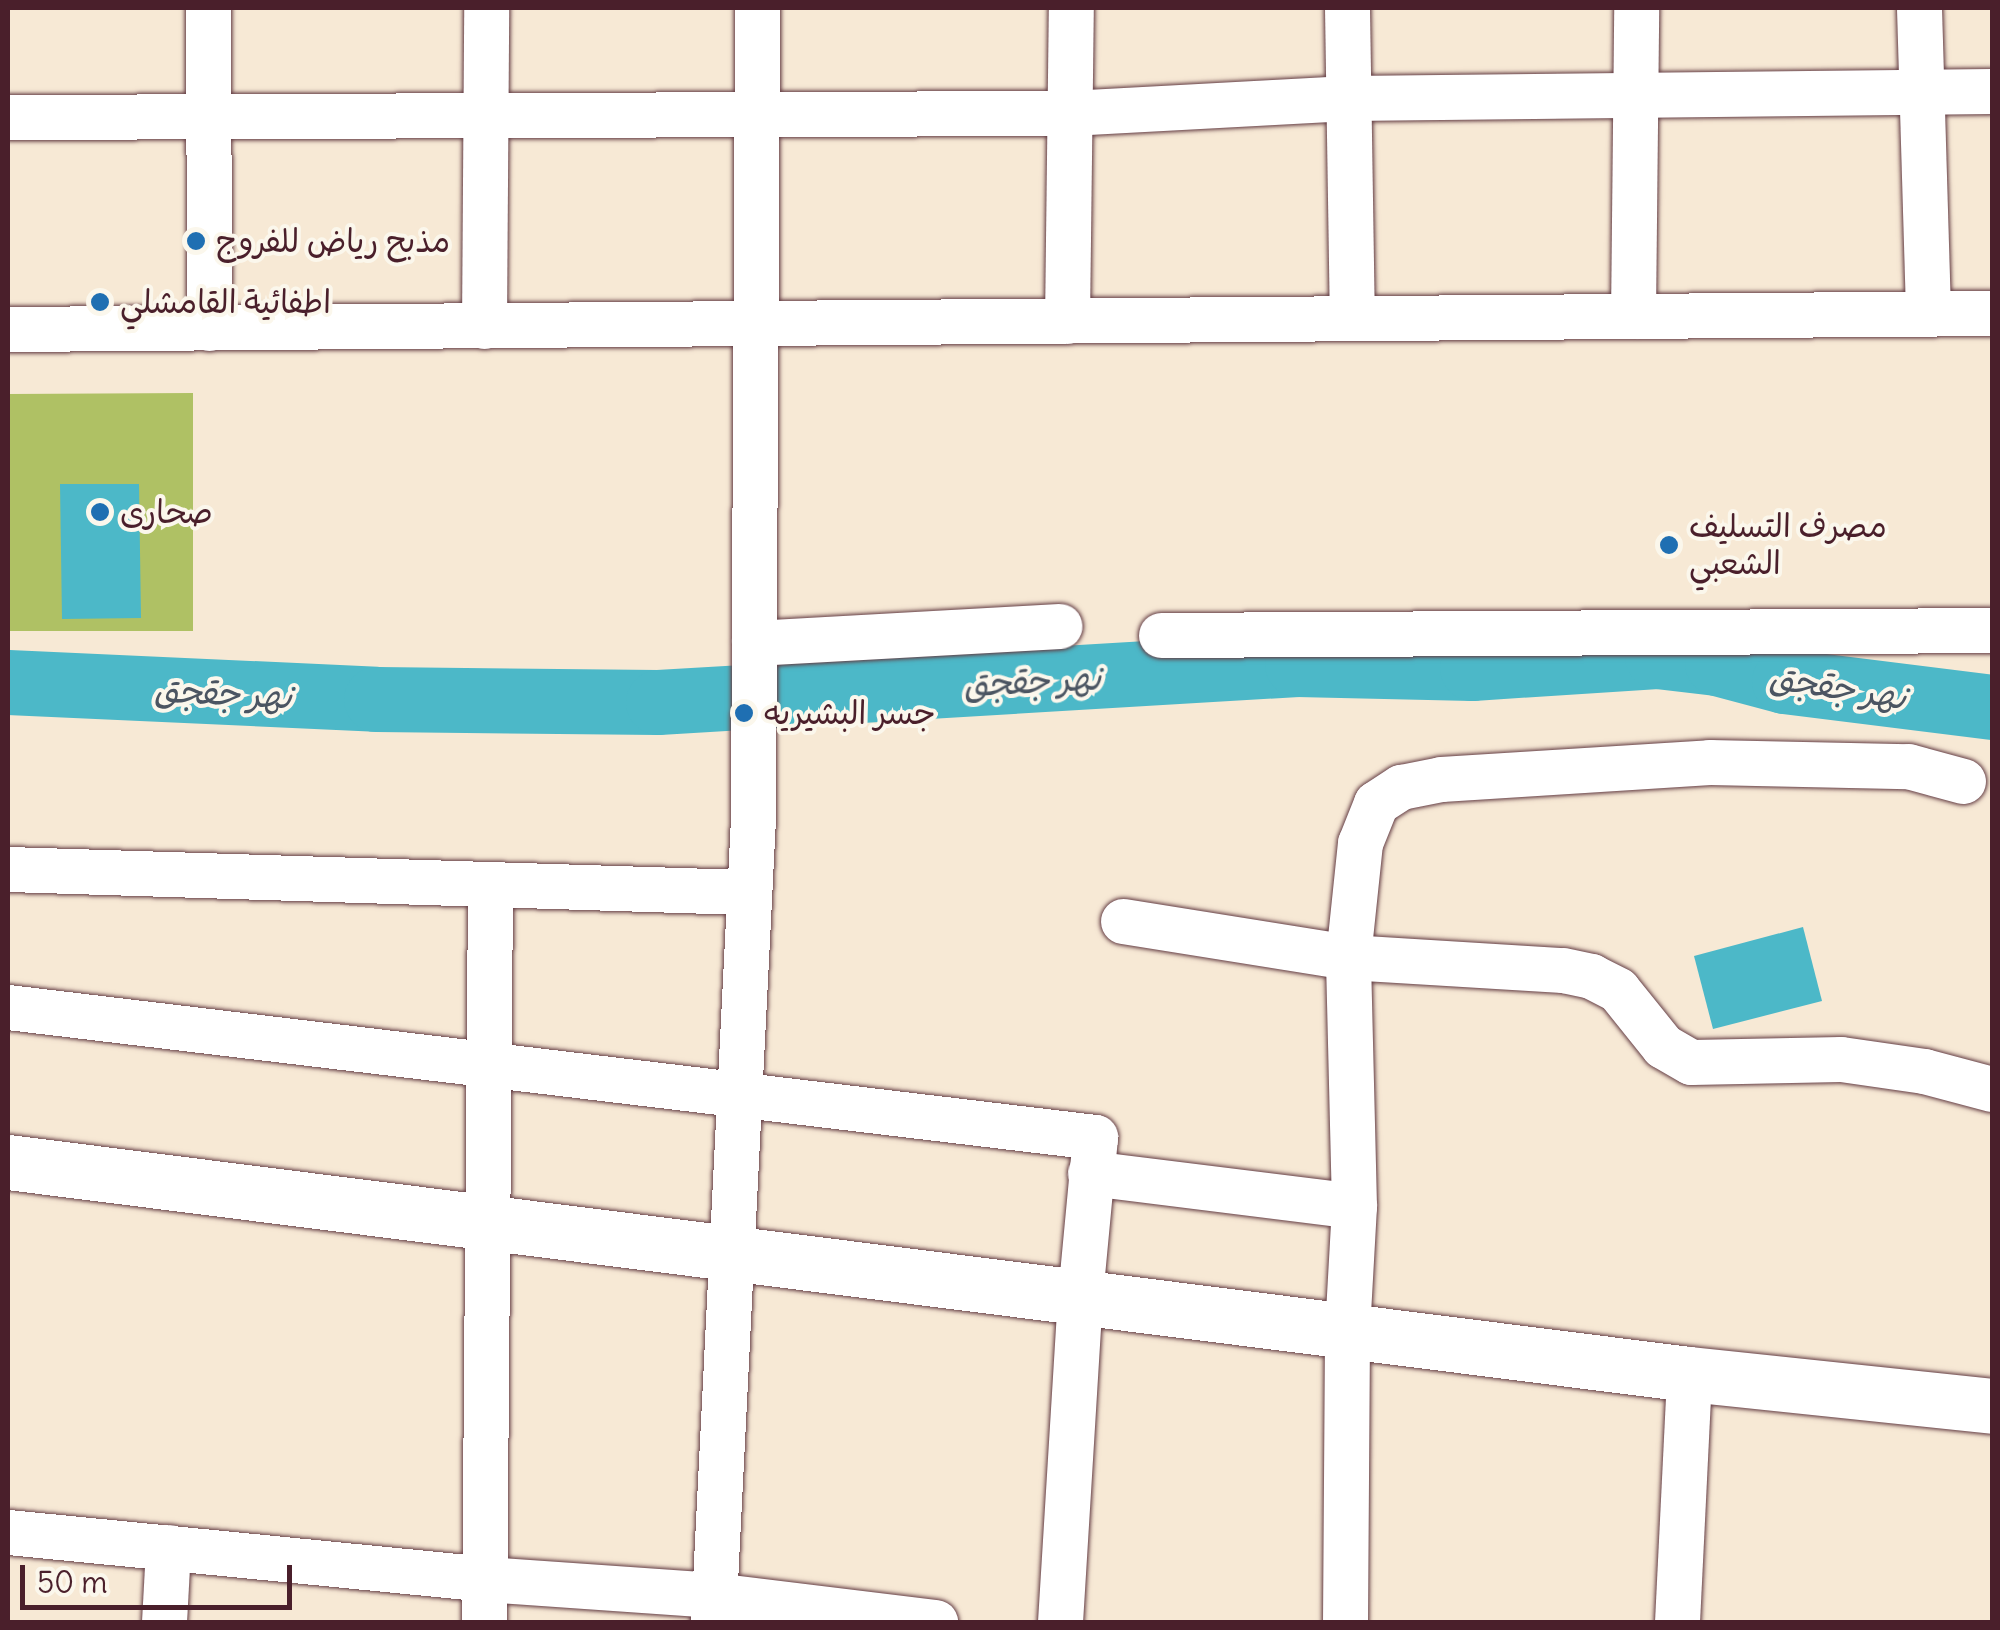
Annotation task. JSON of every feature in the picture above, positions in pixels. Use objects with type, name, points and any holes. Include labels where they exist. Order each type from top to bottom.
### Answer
[{"type":"street","points":[[208,8],[209,328]]},
{"type":"street","points":[[484,326],[486,8]]},
{"type":"street","points":[[714,1609],[734,1251],[746,892],[753,819],[757,8]]},
{"type":"street","points":[[1067,321],[1070,8]]},
{"type":"street","points":[[1347,8],[1352,318]]},
{"type":"street","points":[[1633,316],[1636,8]]},
{"type":"street","points":[[1919,8],[1928,314]]},
{"type":"street","points":[[8,117],[1069,114],[1348,98],[1992,91]]},
{"type":"street","points":[[8,330],[1992,313]]},
{"type":"street","points":[[754,662],[1060,626]]},
{"type":"street","points":[[1161,635],[1992,630]]},
{"type":"street","points":[[1345,1622],[1347,1331],[1354,1206],[1348,957],[1360,843],[1376,803],[1401,786],[1441,780],[1744,762],[1908,766],[1963,780]]},
{"type":"street","points":[[8,869],[384,878],[490,888],[746,892]]},
{"type":"street","points":[[484,1601],[490,888]]},
{"type":"street","points":[[1122,921],[1348,957],[1563,970],[1592,976],[1618,990],[1663,1046],[1692,1062],[1841,1058],[1924,1071],[1992,1089]]},
{"type":"street","points":[[8,1006],[1096,1137],[1080,1296],[1060,1622]]},
{"type":"street","points":[[8,1162],[1689,1374],[1992,1406]]},
{"type":"street","points":[[1090,1173],[1354,1206]]},
{"type":"street","points":[[1677,1622],[1689,1374]]},
{"type":"street","points":[[8,1532],[168,1546],[484,1601],[935,1622]]},
{"type":"street","points":[[164,1622],[168,1546]]},
{"type":"green space","name":"صحارى","points":[[193,393],[193,631],[8,631],[8,394]]},
{"type":"water","points":[[60,484],[139,484],[141,618],[62,619]]},
{"type":"water","points":[[1803,927],[1822,1001],[1713,1029],[1694,956]]},
{"type":"waterway","name":"نهر جقجق","points":[[8,682],[376,699],[658,702],[1297,664],[1472,668],[1657,656],[1717,663],[1784,681],[1992,707]]},
{"type":"place","name":"مذبح رياض للفروج","points":[[196,241]]},
{"type":"place","name":"اطفائية القامشلي","points":[[100,302]]},
{"type":"place","name":"صحارى","points":[[100,512]]},
{"type":"place","name":"مصرف التسليف الشعبي","points":[[1669,545]]},
{"type":"place","name":"جسر البشيريه","points":[[744,713]]}]
